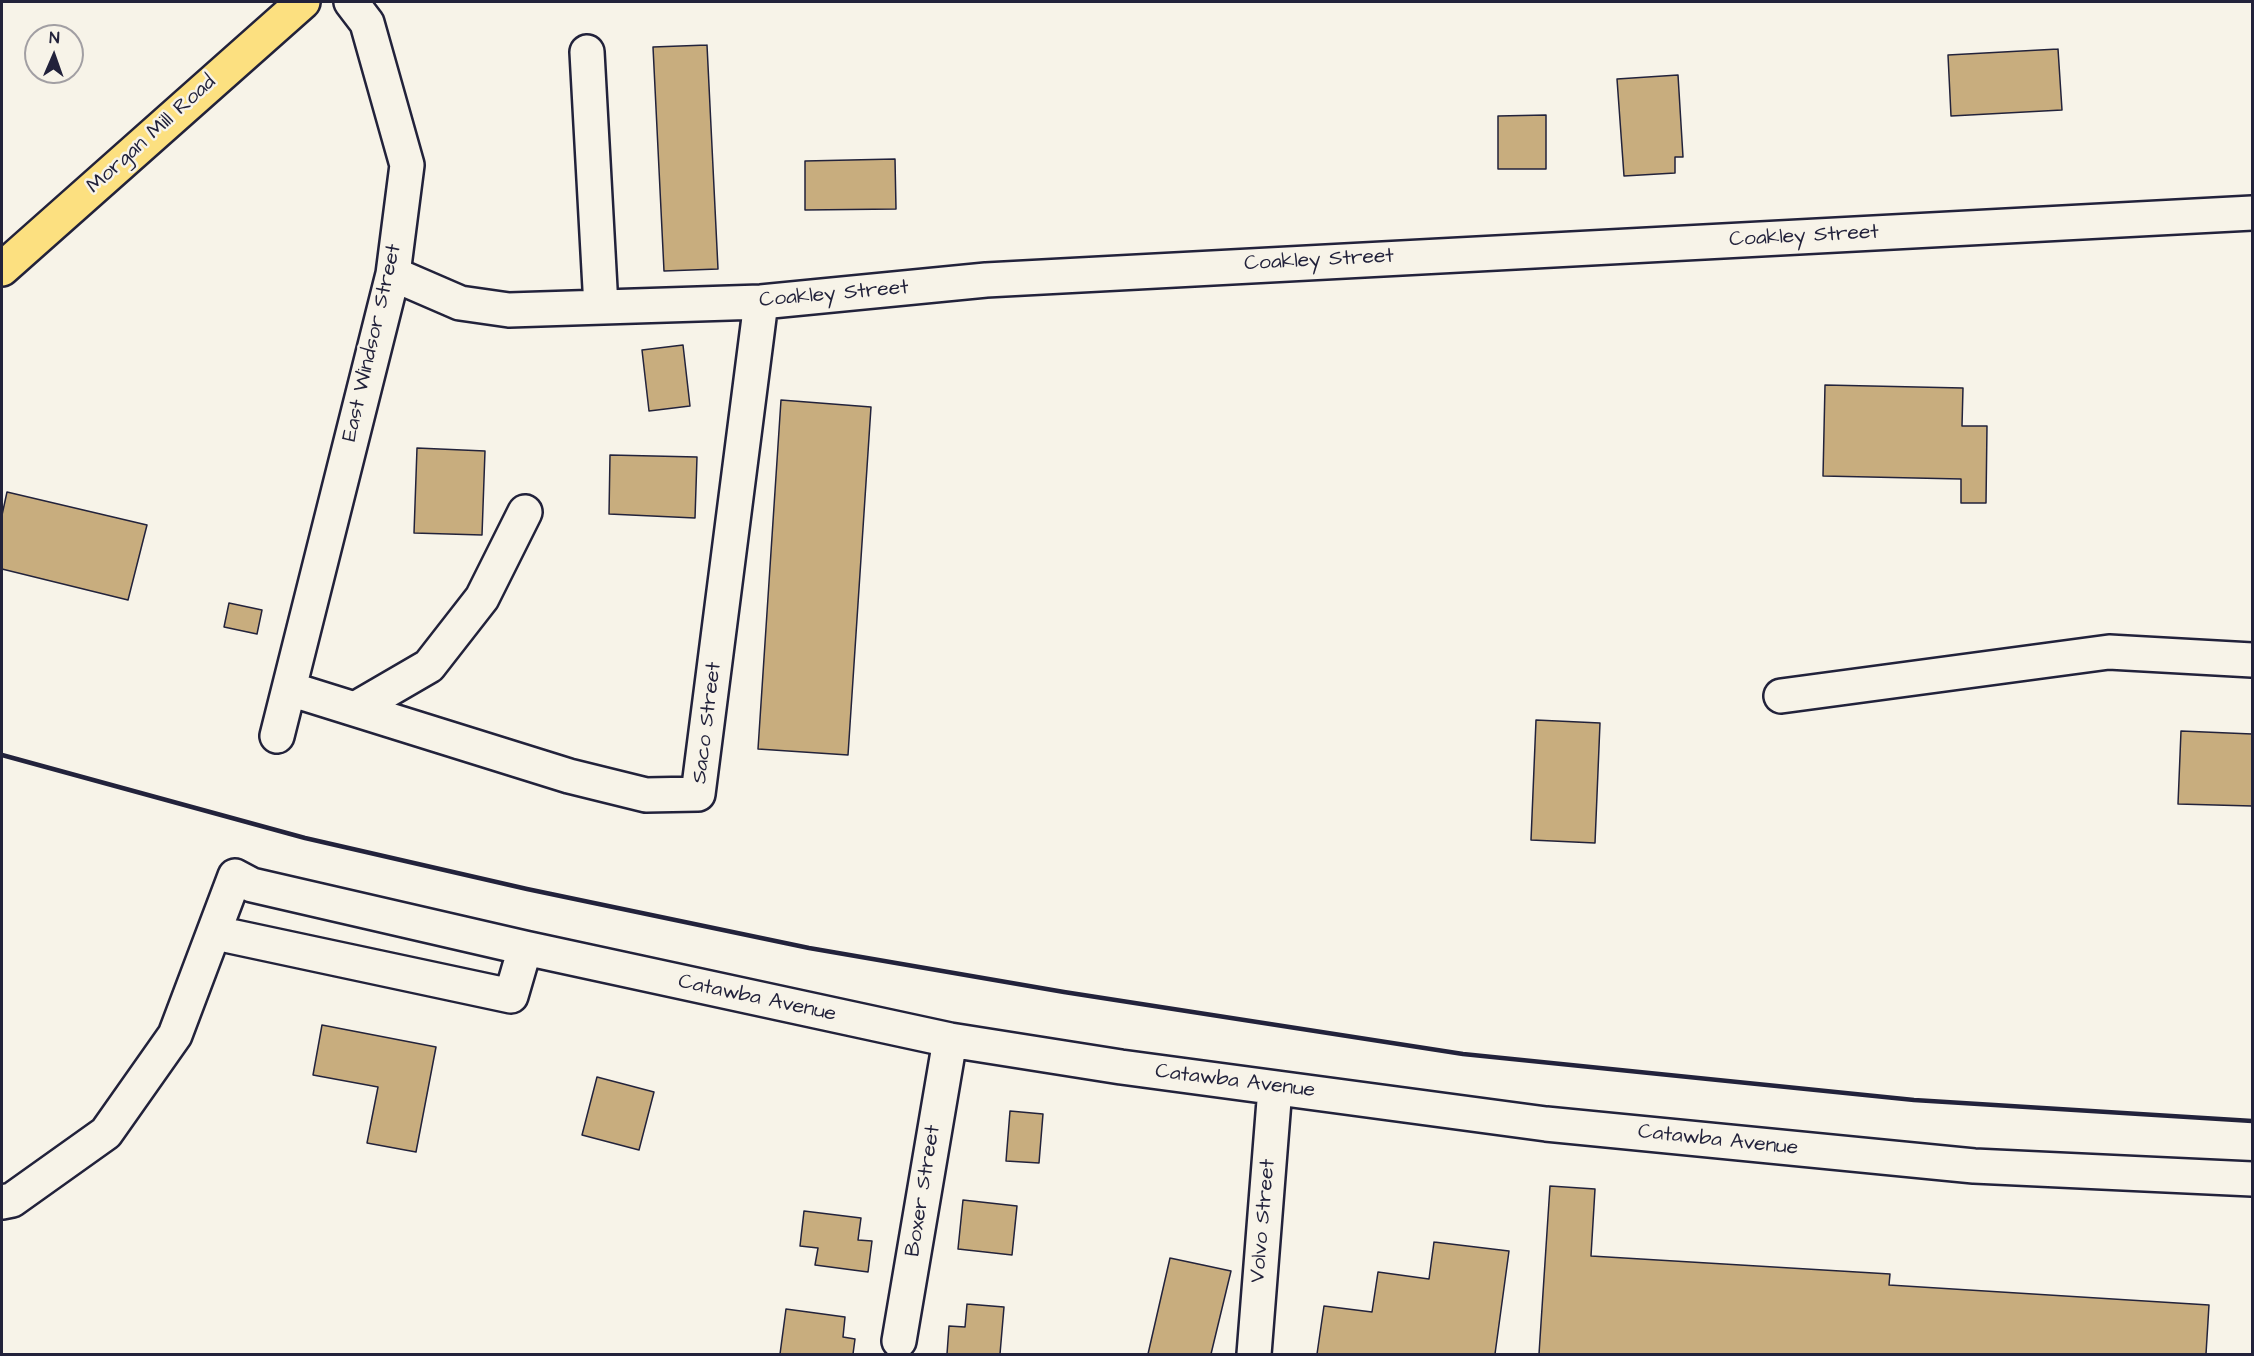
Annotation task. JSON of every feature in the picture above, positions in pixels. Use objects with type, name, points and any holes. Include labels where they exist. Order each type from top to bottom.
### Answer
[{"type":"main road","name":"Morgan Mill Road","points":[[2,269],[303,2]]},
{"type":"street","name":"East Windsor Street","points":[[277,736],[393,274],[406,165],[367,23],[351,2]]},
{"type":"street","points":[[587,52],[601,307]]},
{"type":"street","name":"Coakley Street","points":[[393,274],[460,303],[509,310],[761,302],[986,280],[2253,213]]},
{"type":"street","name":"Saco Street","points":[[290,688],[569,776],[646,795],[699,794],[761,302]]},
{"type":"street","points":[[355,709],[429,666],[482,598],[525,512]]},
{"type":"street","points":[[1781,696],[2109,652],[2253,660]]},
{"type":"street","name":"Catawba Avenue","points":[[216,933],[235,876],[252,885],[525,948],[950,1040],[1121,1067],[1546,1124],[1974,1166],[2253,1179]]},
{"type":"street","points":[[2,1202],[12,1200],[106,1133],[175,1035],[216,933],[511,996],[525,948]]},
{"type":"street","name":"Boxer Street","points":[[899,1341],[950,1040]]},
{"type":"street","name":"Volvo Street","points":[[1254,1354],[1275,1088]]},
{"type":"building","points":[[707,45],[718,269],[664,271],[653,47]]},
{"type":"building","points":[[2058,49],[2062,110],[1951,116],[1948,55]]},
{"type":"building","points":[[1678,75],[1683,157],[1675,157],[1675,173],[1624,176],[1617,79]]},
{"type":"building","points":[[1546,115],[1546,169],[1498,169],[1498,116]]},
{"type":"building","points":[[895,159],[896,209],[805,210],[805,161]]},
{"type":"building","points":[[683,345],[690,406],[649,411],[642,350]]},
{"type":"building","points":[[1825,385],[1963,388],[1962,426],[1987,426],[1986,503],[1961,503],[1961,479],[1823,476]]},
{"type":"building","points":[[781,400],[871,407],[848,755],[758,749]]},
{"type":"building","points":[[417,448],[485,451],[482,535],[414,533]]},
{"type":"building","points":[[610,455],[697,457],[695,518],[609,514]]},
{"type":"building","points":[[7,492],[147,525],[128,600],[2,569],[2,515]]},
{"type":"building","points":[[229,603],[262,610],[257,634],[224,627]]},
{"type":"building","points":[[1536,720],[1600,723],[1595,843],[1531,840]]},
{"type":"building","points":[[2181,731],[2252,734],[2252,806],[2178,804]]},
{"type":"building","points":[[322,1025],[436,1047],[416,1152],[367,1143],[378,1087],[313,1075]]},
{"type":"building","points":[[597,1077],[654,1092],[639,1150],[582,1135]]},
{"type":"building","points":[[1010,1111],[1043,1114],[1039,1163],[1006,1161]]},
{"type":"building","points":[[1550,1186],[1595,1189],[1591,1256],[1890,1274],[1889,1285],[2209,1305],[2206,1354],[1539,1354]]},
{"type":"building","points":[[963,1200],[1017,1206],[1012,1255],[958,1249]]},
{"type":"building","points":[[804,1211],[861,1218],[858,1240],[872,1241],[868,1272],[815,1265],[818,1248],[800,1246]]},
{"type":"building","points":[[1434,1242],[1509,1251],[1495,1354],[1317,1354],[1324,1306],[1372,1312],[1378,1272],[1429,1279]]},
{"type":"building","points":[[1170,1258],[1231,1271],[1211,1354],[1148,1354]]},
{"type":"building","points":[[967,1304],[1004,1307],[1000,1354],[947,1354],[949,1326],[965,1327]]},
{"type":"building","points":[[786,1309],[845,1317],[843,1337],[855,1339],[853,1354],[780,1354]]},
{"type":"railway","points":[[2,755],[305,838],[527,889],[809,948],[1064,992],[1463,1054],[1914,1100],[2252,1121]]}]
